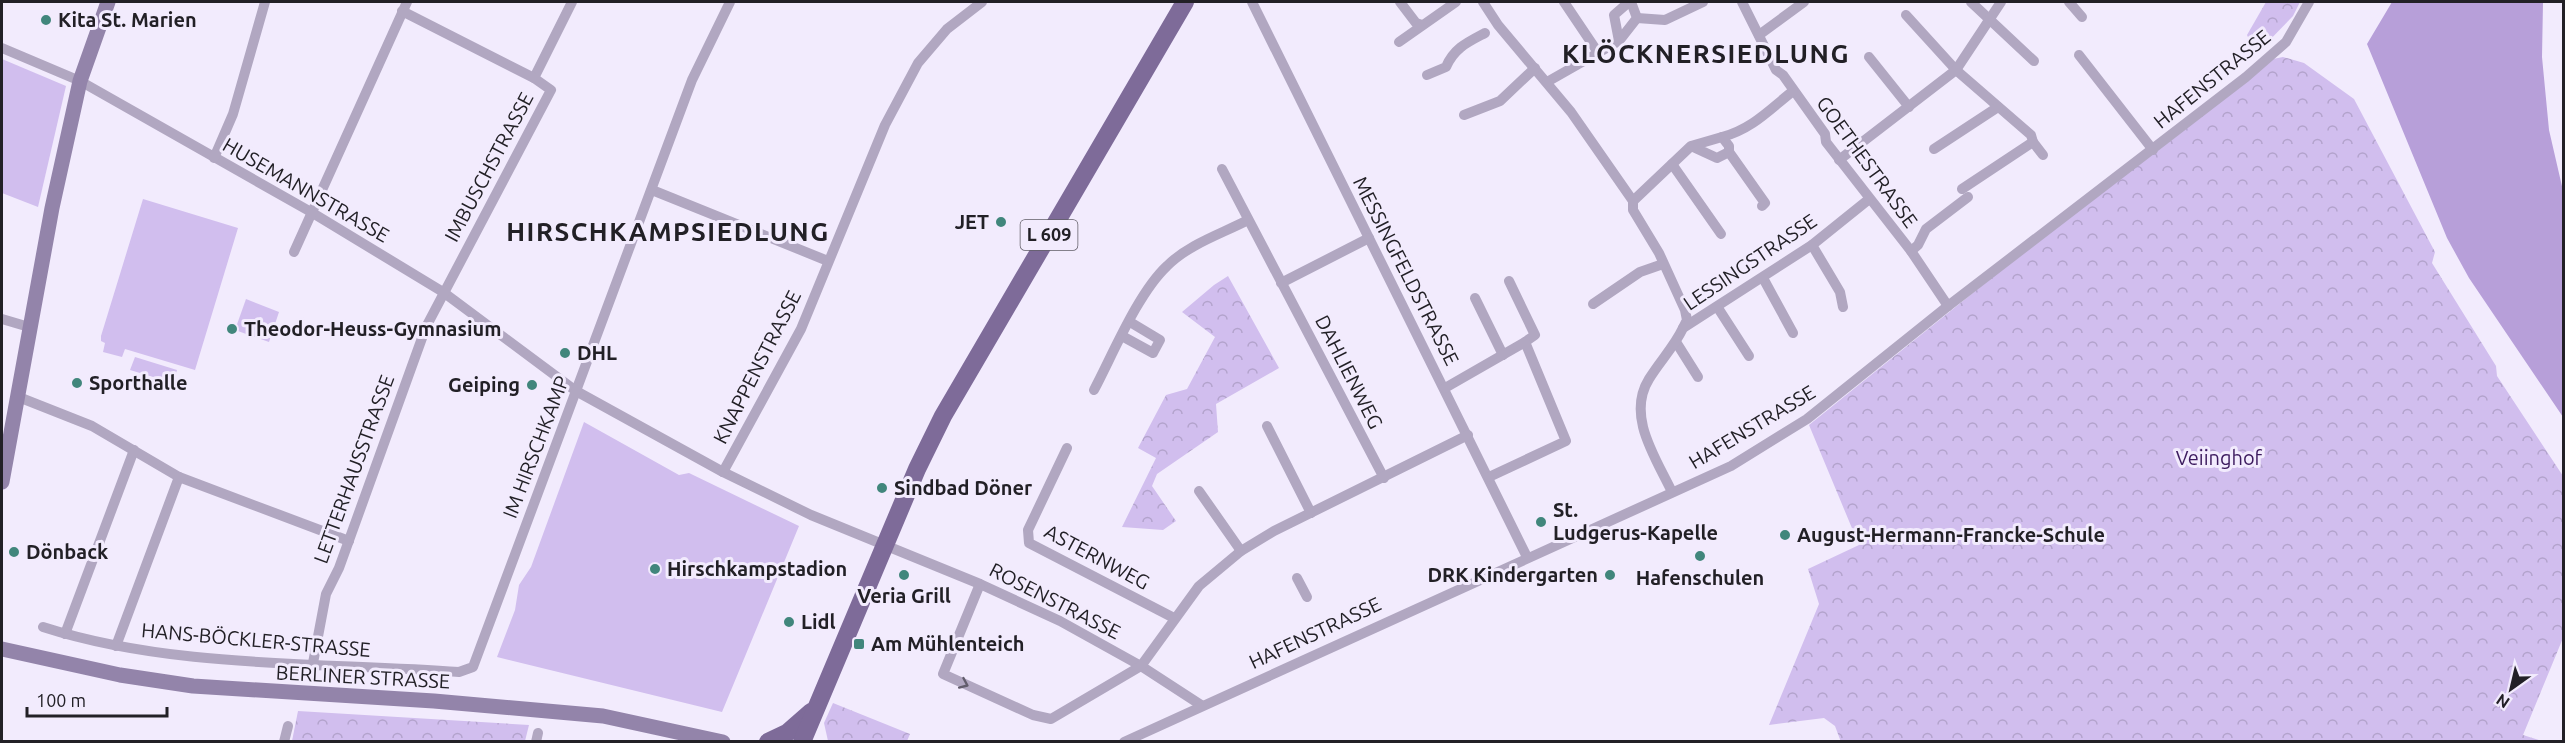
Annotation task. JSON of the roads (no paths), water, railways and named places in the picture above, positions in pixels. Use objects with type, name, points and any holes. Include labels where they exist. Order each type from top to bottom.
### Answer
[{"type":"main road","points":[[2,480],[52,208],[80,81],[108,2]]},
{"type":"main road","name":"L 609","points":[[802,741],[942,416],[1185,2]]},
{"type":"main road","name":"BERLINER STRASSE","points":[[2,649],[120,675],[193,687],[434,701],[603,716],[723,741]]},
{"type":"main road","points":[[768,741],[780,737],[799,725],[816,706]]},
{"type":"street","points":[[214,158],[233,114],[265,2]]},
{"type":"street","name":"IMBUSCHSTRASSE","points":[[443,292],[551,90],[534,78],[572,2]]},
{"type":"street","name":"IM HIRSCHKAMP","points":[[469,671],[476,663],[692,80],[730,2]]},
{"type":"street","name":"KNAPPENSTRASSE","points":[[723,472],[790,350],[885,125],[918,63],[947,29],[982,2]]},
{"type":"street","name":"MESSINGFELDSTRASSE","points":[[1252,2],[1527,556]]},
{"type":"street","points":[[1400,2],[1416,23],[1422,25]]},
{"type":"street","points":[[1399,42],[1456,2]]},
{"type":"street","points":[[1483,2],[1492,18],[1571,112],[1633,201],[1633,210],[1664,264],[1685,310],[1687,320],[1683,328]]},
{"type":"street","points":[[1564,2],[1599,54]]},
{"type":"street","points":[[1619,41],[1614,15],[1630,2],[1637,18]]},
{"type":"street","points":[[1637,18],[1665,20],[1703,2]]},
{"type":"street","name":"GOETHESTRASSE","points":[[1742,2],[1776,70],[1783,75],[1825,134],[1826,142],[1868,200],[1911,251],[1948,306]]},
{"type":"street","points":[[1759,35],[1804,2]]},
{"type":"street","points":[[1971,2],[2034,61]]},
{"type":"street","points":[[1839,160],[1956,70],[2001,2]]},
{"type":"street","points":[[2069,2],[2082,17]]},
{"type":"street","name":"HAFENSTRASSE","points":[[1124,741],[1527,556],[1731,466],[1807,419],[1948,306],[2153,150],[2286,42],[2309,2]]},
{"type":"street","points":[[294,252],[405,6],[534,78]]},
{"type":"street","points":[[1906,15],[1956,70],[2031,135],[2033,142],[2043,155]]},
{"type":"street","points":[[1546,82],[1619,41],[1637,18]]},
{"type":"street","points":[[1426,75],[1446,66],[1451,55],[1460,47],[1485,33]]},
{"type":"street","name":"HUSEMANNSTRASSE","points":[[2,48],[80,81],[311,212],[443,292],[576,391]]},
{"type":"street","name":"HAFENSTRASSE","points":[[2079,55],[2153,150]]},
{"type":"street","points":[[1869,57],[1909,107]]},
{"type":"street","points":[[1464,115],[1500,101],[1535,69]]},
{"type":"street","points":[[1633,201],[1691,146],[1740,132],[1763,117],[1793,91]]},
{"type":"street","points":[[1934,149],[1998,107]]},
{"type":"street","points":[[1722,137],[1729,146],[1729,152],[1765,203],[1762,206]]},
{"type":"street","name":"GOETHESTRASSE","points":[[1911,251],[1918,244],[1926,229],[1965,193],[2033,142]]},
{"type":"street","points":[[1691,146],[1717,158],[1729,152]]},
{"type":"street","points":[[1672,164],[1721,234]]},
{"type":"street","name":"DAHLIENWEG","points":[[1222,169],[1384,478]]},
{"type":"street","points":[[652,190],[828,261]]},
{"type":"street","name":"LESSINGSTRASSE","points":[[1672,492],[1641,426],[1640,404],[1647,381],[1676,342],[1683,328],[1718,308],[1812,245],[1868,200]]},
{"type":"street","points":[[1094,390],[1153,282],[1167,266],[1189,249],[1248,220]]},
{"type":"street","points":[[1281,283],[1369,238]]},
{"type":"street","points":[[1812,245],[1840,292],[1843,307]]},
{"type":"street","points":[[1593,304],[1640,272],[1664,264]]},
{"type":"street","points":[[1763,278],[1793,333]]},
{"type":"street","points":[[1445,388],[1535,335],[1509,281]]},
{"type":"street","name":"LETTERHAUSSTRASSE","points":[[313,663],[326,594],[350,541],[426,327],[443,292]]},
{"type":"street","points":[[1475,298],[1503,355]]},
{"type":"street","points":[[1718,308],[1749,356]]},
{"type":"street","points":[[2,319],[29,327]]},
{"type":"street","points":[[1122,336],[1153,353],[1160,340],[1130,322]]},
{"type":"street","points":[[1489,477],[1566,441],[1525,342]]},
{"type":"street","points":[[1676,342],[1698,377]]},
{"type":"street","points":[[576,391],[723,472],[811,515],[885,545]]},
{"type":"street","points":[[16,396],[92,426],[179,477],[350,541]]},
{"type":"street","points":[[1267,426],[1311,513]]},
{"type":"street","points":[[980,584],[943,674],[1033,715],[1051,719],[1141,666],[1199,586],[1241,551],[1311,513],[1468,435]]},
{"type":"street","name":"ASTERNWEG","points":[[1066,448],[1028,530],[1029,543],[1174,618]]},
{"type":"street","points":[[65,634],[134,450]]},
{"type":"street","points":[[116,646],[179,477]]},
{"type":"street","points":[[1199,491],[1241,551]]},
{"type":"street","name":"ROSENSTRASSE","points":[[885,545],[980,584],[1060,621],[1141,666],[1201,705]]},
{"type":"street","name":"HAFENSTRASSE","points":[[1298,578],[1307,597]]},
{"type":"street","name":"HANS-BÖCKLER-STRASSE","points":[[43,627],[116,646],[181,656],[469,671]]},
{"type":"street","points":[[284,741],[288,726]]},
{"type":"place","name":"Kita St. Marien","points":[[46,20]]},
{"type":"place","name":"JET","points":[[1001,222]]},
{"type":"place","name":"Theodor-Heuss-Gymnasium","points":[[232,329]]},
{"type":"place","name":"DHL","points":[[565,353]]},
{"type":"place","name":"Sporthalle","points":[[77,383]]},
{"type":"place","name":"Geiping","points":[[532,385]]},
{"type":"place","name":"Sindbad Döner","points":[[882,488]]},
{"type":"place","name":"St. Ludgerus-Kapelle","points":[[1541,522]]},
{"type":"place","name":"August-Hermann-Francke-Schule","points":[[1785,535]]},
{"type":"place","name":"Dönback","points":[[14,552]]},
{"type":"place","name":"Hafenschulen","points":[[1700,556]]},
{"type":"place","name":"Hirschkampstadion","points":[[655,569]]},
{"type":"place","name":"Veria Grill","points":[[904,575]]},
{"type":"place","name":"DRK Kindergarten","points":[[1610,575]]},
{"type":"place","name":"Lidl","points":[[789,622]]},
{"type":"place","name":"Am Mühlenteich","points":[[859,644]]},
{"type":"district","name":"KLÖCKNERSIEDLUNG","points":[[1706,54]]},
{"type":"district","name":"HIRSCHKAMPSIEDLUNG","points":[[668,232]]},
{"type":"park label","name":"Veiinghof","points":[[2219,458]]}]
